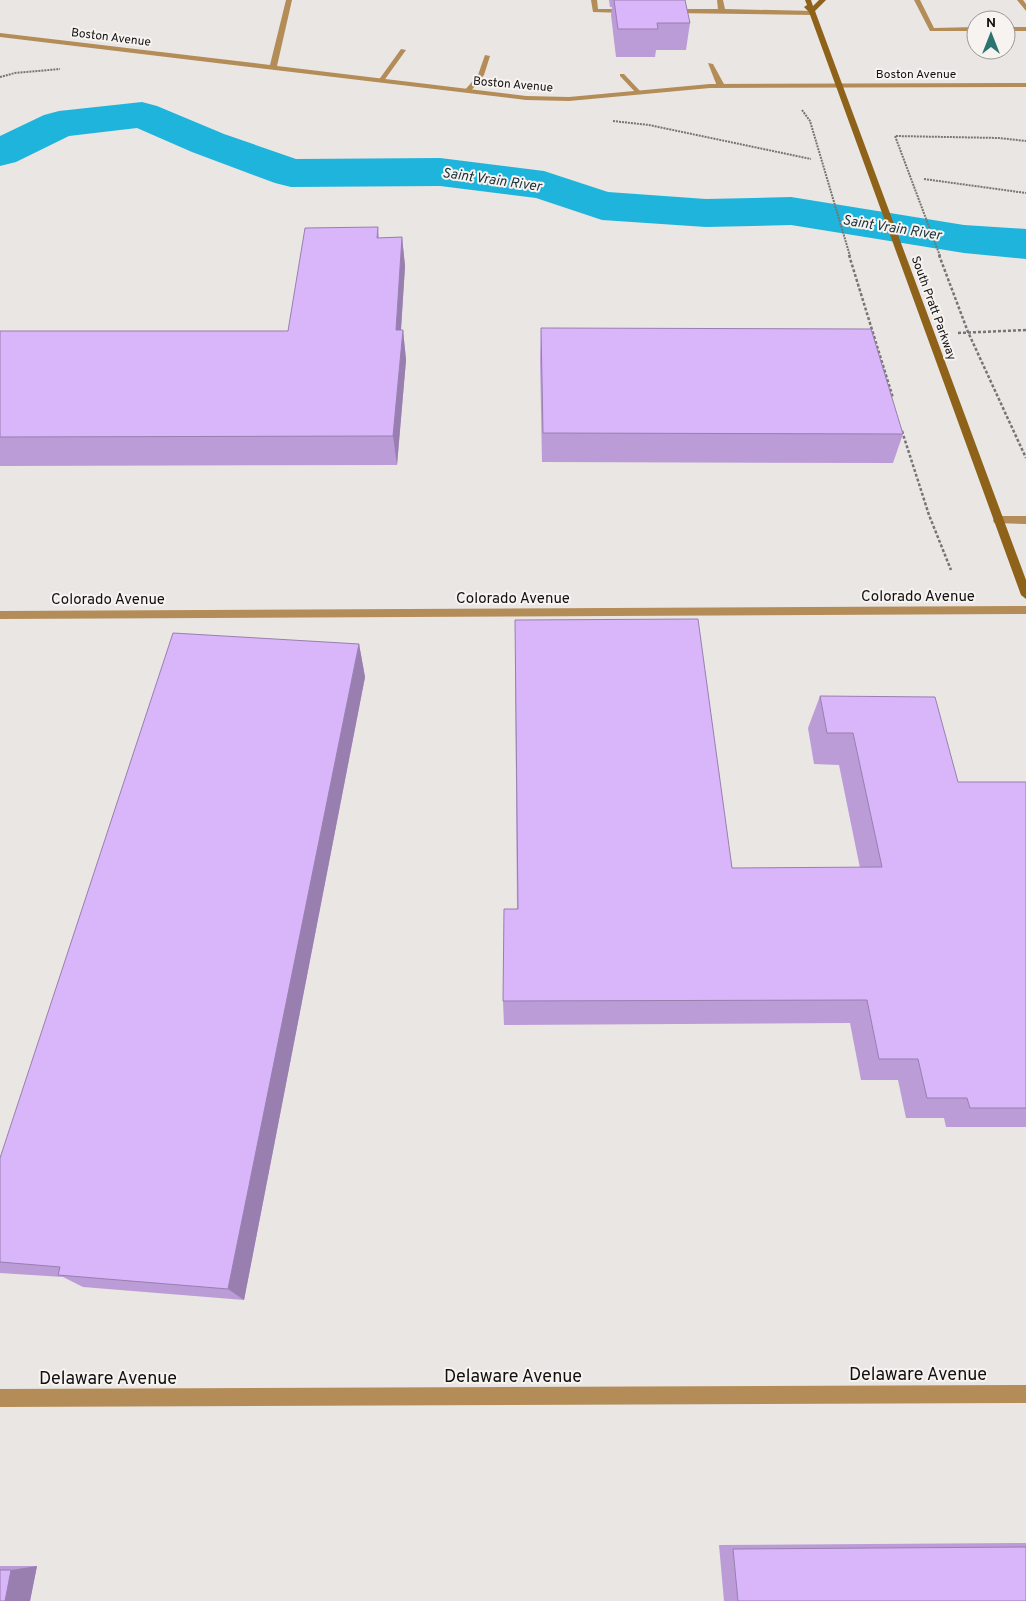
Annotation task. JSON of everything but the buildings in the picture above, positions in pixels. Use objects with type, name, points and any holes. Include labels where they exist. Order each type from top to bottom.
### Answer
[{"type":"main road","points":[[800,0],[812,12],[824,0]]},
{"type":"main road","name":"South Pratt Parkway","points":[[808,0],[1026,596]]},
{"type":"street","points":[[273,68],[289,0]]},
{"type":"street","points":[[594,0],[595,11],[634,11]]},
{"type":"street","points":[[720,0],[722,11]]},
{"type":"street","points":[[917,0],[932,30],[966,29]]},
{"type":"street","points":[[1020,0],[1026,9]]},
{"type":"street","points":[[664,11],[812,12]]},
{"type":"street","name":"Boston Avenue","points":[[0,35],[526,98],[569,99],[721,86],[1026,84]]},
{"type":"street","points":[[381,81],[403,50]]},
{"type":"street","points":[[468,92],[480,75],[488,56]]},
{"type":"street","points":[[710,64],[721,86]]},
{"type":"street","points":[[622,75],[639,92]]},
{"type":"street","points":[[998,520],[1026,520]]},
{"type":"street","name":"Colorado Avenue","points":[[0,615],[1026,610]]},
{"type":"street","name":"Delaware Avenue","points":[[0,1398],[1026,1394]]},
{"type":"path","points":[[812,132],[893,399]]},
{"type":"path","points":[[1026,141],[998,138],[895,136],[968,332],[1026,458]]},
{"type":"path","points":[[924,179],[1026,193]]},
{"type":"path","points":[[929,330],[968,332],[1026,330]]},
{"type":"path","points":[[901,427],[928,515],[950,570]]},
{"type":"waterway","name":"Saint Vrain River","points":[[0,153],[59,124],[142,115],[208,143],[291,173],[440,172],[544,185],[602,206],[706,213],[791,211],[964,239],[1026,244]]}]
